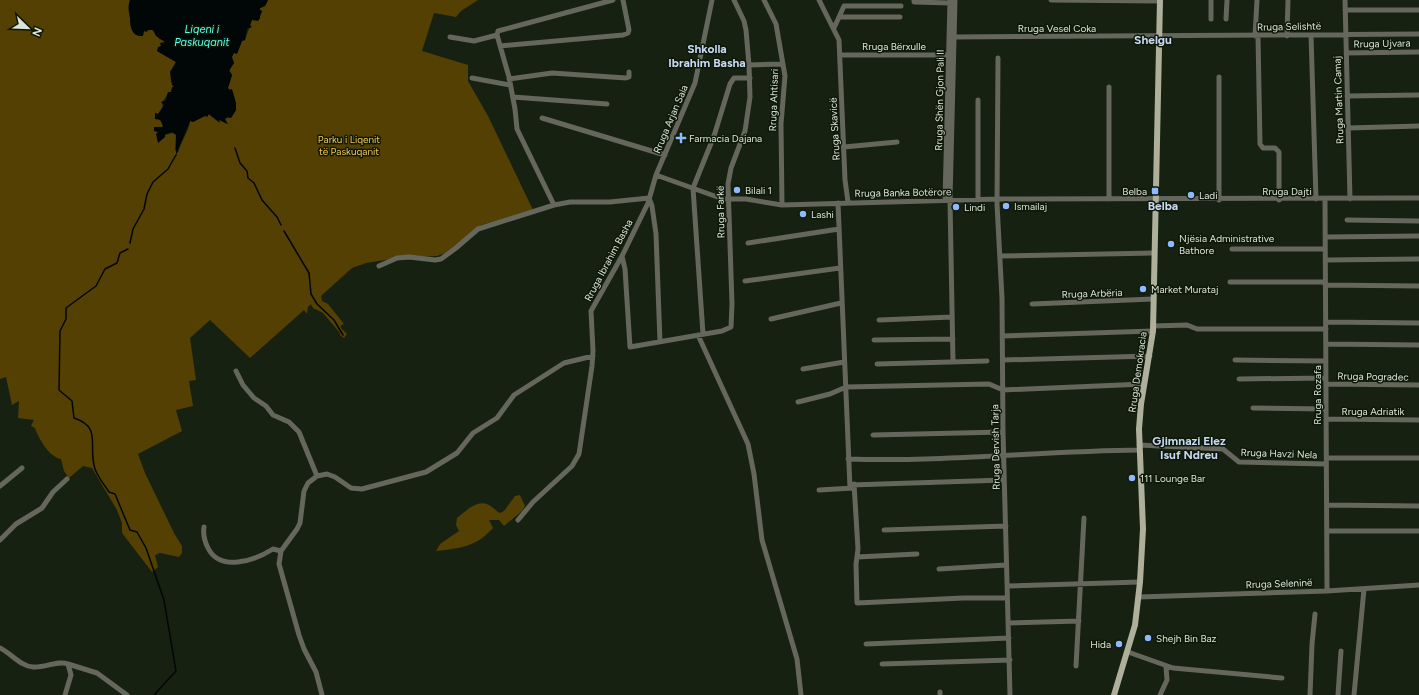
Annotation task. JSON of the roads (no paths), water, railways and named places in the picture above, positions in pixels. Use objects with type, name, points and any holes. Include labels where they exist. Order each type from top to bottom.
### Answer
[{"type":"main road","name":"Rruga Demokracia","points":[[1114,695],[1135,625],[1140,582],[1143,530],[1139,447],[1140,417],[1153,328],[1160,0]]},
{"type":"street","points":[[554,205],[517,129],[513,97],[497,35],[498,31],[509,26],[530,23],[613,0]]},
{"type":"street","points":[[500,46],[623,35],[628,33],[629,30],[623,0]]},
{"type":"street","name":"Rruga Arjan Sala","points":[[656,174],[698,75],[712,0]]},
{"type":"street","name":"Rruga Farkë","points":[[622,256],[625,269],[630,347],[727,330],[732,325],[729,174],[740,145],[747,119],[750,78],[744,21],[734,0]]},
{"type":"street","name":"Rruga Ahtisari","points":[[764,0],[776,24],[785,76],[781,124],[782,205]]},
{"type":"street","name":"Rruga Skavicë","points":[[819,0],[839,40],[848,202]]},
{"type":"street","points":[[914,0],[914,2],[950,1]]},
{"type":"street","name":"Rruga Shën Gjon Pali II","points":[[948,200],[955,0]]},
{"type":"street","points":[[1051,0],[1160,0]]},
{"type":"street","points":[[1211,0],[1211,19]]},
{"type":"street","points":[[1226,0],[1226,19]]},
{"type":"street","points":[[1257,0],[1256,36],[1260,144],[1263,148],[1275,148],[1279,152],[1279,200]]},
{"type":"street","points":[[1287,36],[1288,0]]},
{"type":"street","name":"Rruga Martin Camaj","points":[[1344,0],[1350,199]]},
{"type":"street","name":"Rruga Shën Gjon Pali II","points":[[948,200],[950,1]]},
{"type":"street","points":[[834,28],[840,17],[842,8],[847,5],[901,6]]},
{"type":"street","points":[[1345,10],[1419,10]]},
{"type":"street","points":[[840,17],[900,17]]},
{"type":"street","name":"Rruga Selishtë","points":[[1159,37],[1419,34]]},
{"type":"street","points":[[450,37],[474,41],[497,35]]},
{"type":"street","points":[[1311,35],[1316,199]]},
{"type":"street","name":"Rruga Vesel Coka","points":[[954,37],[1159,37]]},
{"type":"street","name":"Rruga Ujvara","points":[[1346,52],[1419,52]]},
{"type":"street","name":"Rruga Bërxulle","points":[[840,55],[949,55]]},
{"type":"street","name":"Rruga Dervish Tarja","points":[[998,58],[998,199],[1010,695]]},
{"type":"street","points":[[749,65],[783,64]]},
{"type":"street","points":[[472,78],[510,82],[552,73],[626,78],[629,77],[629,72]]},
{"type":"street","points":[[1219,77],[1220,200]]},
{"type":"street","points":[[750,78],[734,78],[730,84],[714,136],[693,188],[701,335],[748,444],[754,474],[762,540],[797,659],[801,695]]},
{"type":"street","points":[[1109,87],[1109,199]]},
{"type":"street","points":[[1347,96],[1419,95]]},
{"type":"street","points":[[513,97],[607,104]]},
{"type":"street","points":[[978,100],[978,200]]},
{"type":"street","points":[[542,118],[665,155]]},
{"type":"street","points":[[1348,128],[1419,126]]},
{"type":"street","points":[[844,147],[897,142]]},
{"type":"street","name":"Rruga Banka Botërore","points":[[656,174],[693,188],[729,199],[782,205],[998,199],[1155,199]]},
{"type":"street","name":"Rruga Ibrahim Basha","points":[[518,520],[533,502],[567,472],[576,460],[582,445],[593,356],[591,311],[622,256],[649,198],[656,174]]},
{"type":"street","points":[[379,266],[397,258],[409,257],[435,260],[441,259],[478,229],[554,205],[570,202],[610,202],[649,198],[652,206],[656,234],[660,342]]},
{"type":"street","name":"Rruga Dajti","points":[[1155,199],[1279,200],[1419,198]]},
{"type":"street","name":"Rruga Rozafa","points":[[1325,199],[1327,591]]},
{"type":"street","points":[[948,200],[953,362]]},
{"type":"street","points":[[838,203],[848,459],[852,486],[857,557],[857,603],[963,598],[1007,598]]},
{"type":"street","points":[[1347,220],[1419,221]]},
{"type":"street","points":[[748,243],[839,229]]},
{"type":"street","points":[[1325,237],[1419,236]]},
{"type":"street","points":[[1232,249],[1325,249]]},
{"type":"street","points":[[1000,256],[1154,253]]},
{"type":"street","points":[[1325,260],[1419,259]]},
{"type":"street","points":[[745,281],[840,268]]},
{"type":"street","points":[[1230,282],[1419,286]]},
{"type":"street","name":"Rruga Arbëria","points":[[1032,304],[1153,299]]},
{"type":"street","points":[[771,319],[842,303]]},
{"type":"street","points":[[879,320],[952,317]]},
{"type":"street","points":[[1326,322],[1419,323]]},
{"type":"street","points":[[1002,336],[1187,325],[1198,329],[1326,330]]},
{"type":"street","points":[[874,340],[953,339]]},
{"type":"street","points":[[1326,344],[1419,345]]},
{"type":"street","points":[[322,695],[316,672],[304,649],[288,600],[279,564],[282,551],[300,523],[306,486],[317,476],[322,474],[331,475],[351,488],[362,489],[426,472],[457,453],[473,433],[496,418],[514,395],[564,363],[593,356]]},
{"type":"street","points":[[1003,360],[1150,356]]},
{"type":"street","points":[[1235,360],[1326,361]]},
{"type":"street","points":[[877,364],[987,361]]},
{"type":"street","points":[[803,369],[844,362]]},
{"type":"street","points":[[236,371],[243,385],[254,398],[266,406],[272,415],[289,422],[300,432],[317,476]]},
{"type":"street","points":[[1239,379],[1326,378]]},
{"type":"street","points":[[798,402],[838,391],[846,387],[989,384],[1003,390],[1144,384]]},
{"type":"street","name":"Rruga Pogradec","points":[[1326,384],[1419,386]]},
{"type":"street","points":[[1253,408],[1326,409]]},
{"type":"street","name":"Rruga Adriatik","points":[[1326,419],[1419,420]]},
{"type":"street","points":[[874,436],[1003,432]]},
{"type":"street","name":"Rruga Havzi Nela","points":[[848,459],[893,460],[1004,457],[1139,447],[1223,449],[1236,461],[1243,462],[1419,458]]},
{"type":"street","points":[[0,486],[22,468]]},
{"type":"street","points":[[0,540],[16,524],[42,508],[53,492],[67,479]]},
{"type":"street","points":[[819,490],[852,486],[1004,480]]},
{"type":"street","points":[[1327,505],[1419,506]]},
{"type":"street","points":[[1076,666],[1084,518]]},
{"type":"street","points":[[884,530],[1006,526]]},
{"type":"street","points":[[204,527],[206,544],[214,557],[219,560],[251,560],[273,549],[282,551]]},
{"type":"street","points":[[1327,531],[1419,531]]},
{"type":"street","points":[[857,557],[917,554]]},
{"type":"street","points":[[939,569],[1006,565]]},
{"type":"street","points":[[1007,586],[1140,582]]},
{"type":"street","name":"Rruga Seleninë","points":[[1139,597],[1327,591],[1419,585]]},
{"type":"street","points":[[1354,695],[1364,589]]},
{"type":"street","points":[[1310,695],[1315,614]]},
{"type":"street","points":[[1008,623],[1079,621]]},
{"type":"street","points":[[866,644],[1009,638]]},
{"type":"street","points":[[0,648],[29,667],[63,663],[97,673],[127,695]]},
{"type":"street","points":[[1338,695],[1341,651]]},
{"type":"street","points":[[1128,652],[1166,666],[1282,678]]},
{"type":"street","points":[[882,664],[1010,660]]},
{"type":"street","points":[[65,695],[70,675],[68,664]]},
{"type":"street","points":[[1160,695],[1167,680],[1166,666]]},
{"type":"water","name":"Liqeni i Paskuqanit","points":[[130,0],[268,0],[265,6],[260,8],[262,11],[258,21],[252,20],[250,25],[252,27],[247,29],[245,40],[242,41],[237,54],[234,53],[232,57],[234,63],[229,71],[232,75],[228,88],[229,90],[232,89],[236,103],[236,110],[231,118],[227,117],[225,119],[228,124],[219,120],[220,123],[209,114],[207,117],[205,116],[193,122],[190,121],[176,155],[176,135],[172,132],[165,135],[165,137],[158,143],[156,134],[158,132],[154,131],[154,127],[163,127],[161,120],[155,119],[155,113],[158,114],[164,105],[161,102],[166,100],[168,92],[171,92],[172,87],[174,87],[172,85],[170,72],[176,62],[157,51],[158,47],[161,46],[160,43],[165,42],[156,36],[153,30],[148,30],[145,32],[144,30],[143,36],[136,35],[132,31],[130,25]]},
{"type":"waterway","points":[[235,148],[240,163],[247,171],[248,178],[254,183],[262,200],[277,217],[281,225]]},
{"type":"waterway","points":[[130,243],[133,229],[144,209],[147,194],[153,182],[168,169],[176,155]]},
{"type":"waterway","points":[[284,231],[309,273],[311,294],[317,304],[334,320],[343,335]]},
{"type":"waterway","points":[[128,249],[120,253],[117,263],[105,269],[96,286],[66,308],[66,319],[60,331],[59,390],[72,401],[74,418],[88,426],[91,431],[96,472],[109,492],[115,494],[130,530],[137,532],[146,548],[164,600],[176,671],[154,695]]},
{"type":"place","name":"Farmacia Dajana","points":[[681,138]]},
{"type":"place","name":"Bilali 1","points":[[737,190]]},
{"type":"place","name":"Belba","points":[[1155,191]]},
{"type":"place","name":"Ladi","points":[[1191,195]]},
{"type":"place","name":"Ismailaj","points":[[1006,206]]},
{"type":"place","name":"Lindi","points":[[956,207]]},
{"type":"place","name":"Lashi","points":[[803,214]]},
{"type":"place","name":"Njësia Administrative Bathore","points":[[1171,244]]},
{"type":"place","name":"Market Murataj","points":[[1143,289]]},
{"type":"place","name":"111 Lounge Bar","points":[[1132,478]]},
{"type":"place","name":"Shejh Bin Baz","points":[[1148,638]]},
{"type":"place","name":"Hida","points":[[1119,644]]},
{"type":"district","name":"Shelgu","points":[[1153,40]]},
{"type":"district","name":"Shkolla Ibrahim Basha","points":[[707,56]]},
{"type":"district","name":"Belba","points":[[1163,206]]},
{"type":"district","name":"Gjimnazi Elez Isuf Ndreu","points":[[1189,448]]},
{"type":"park label","name":"Parku i Liqenit të Paskuqanit","points":[[349,144]]}]
